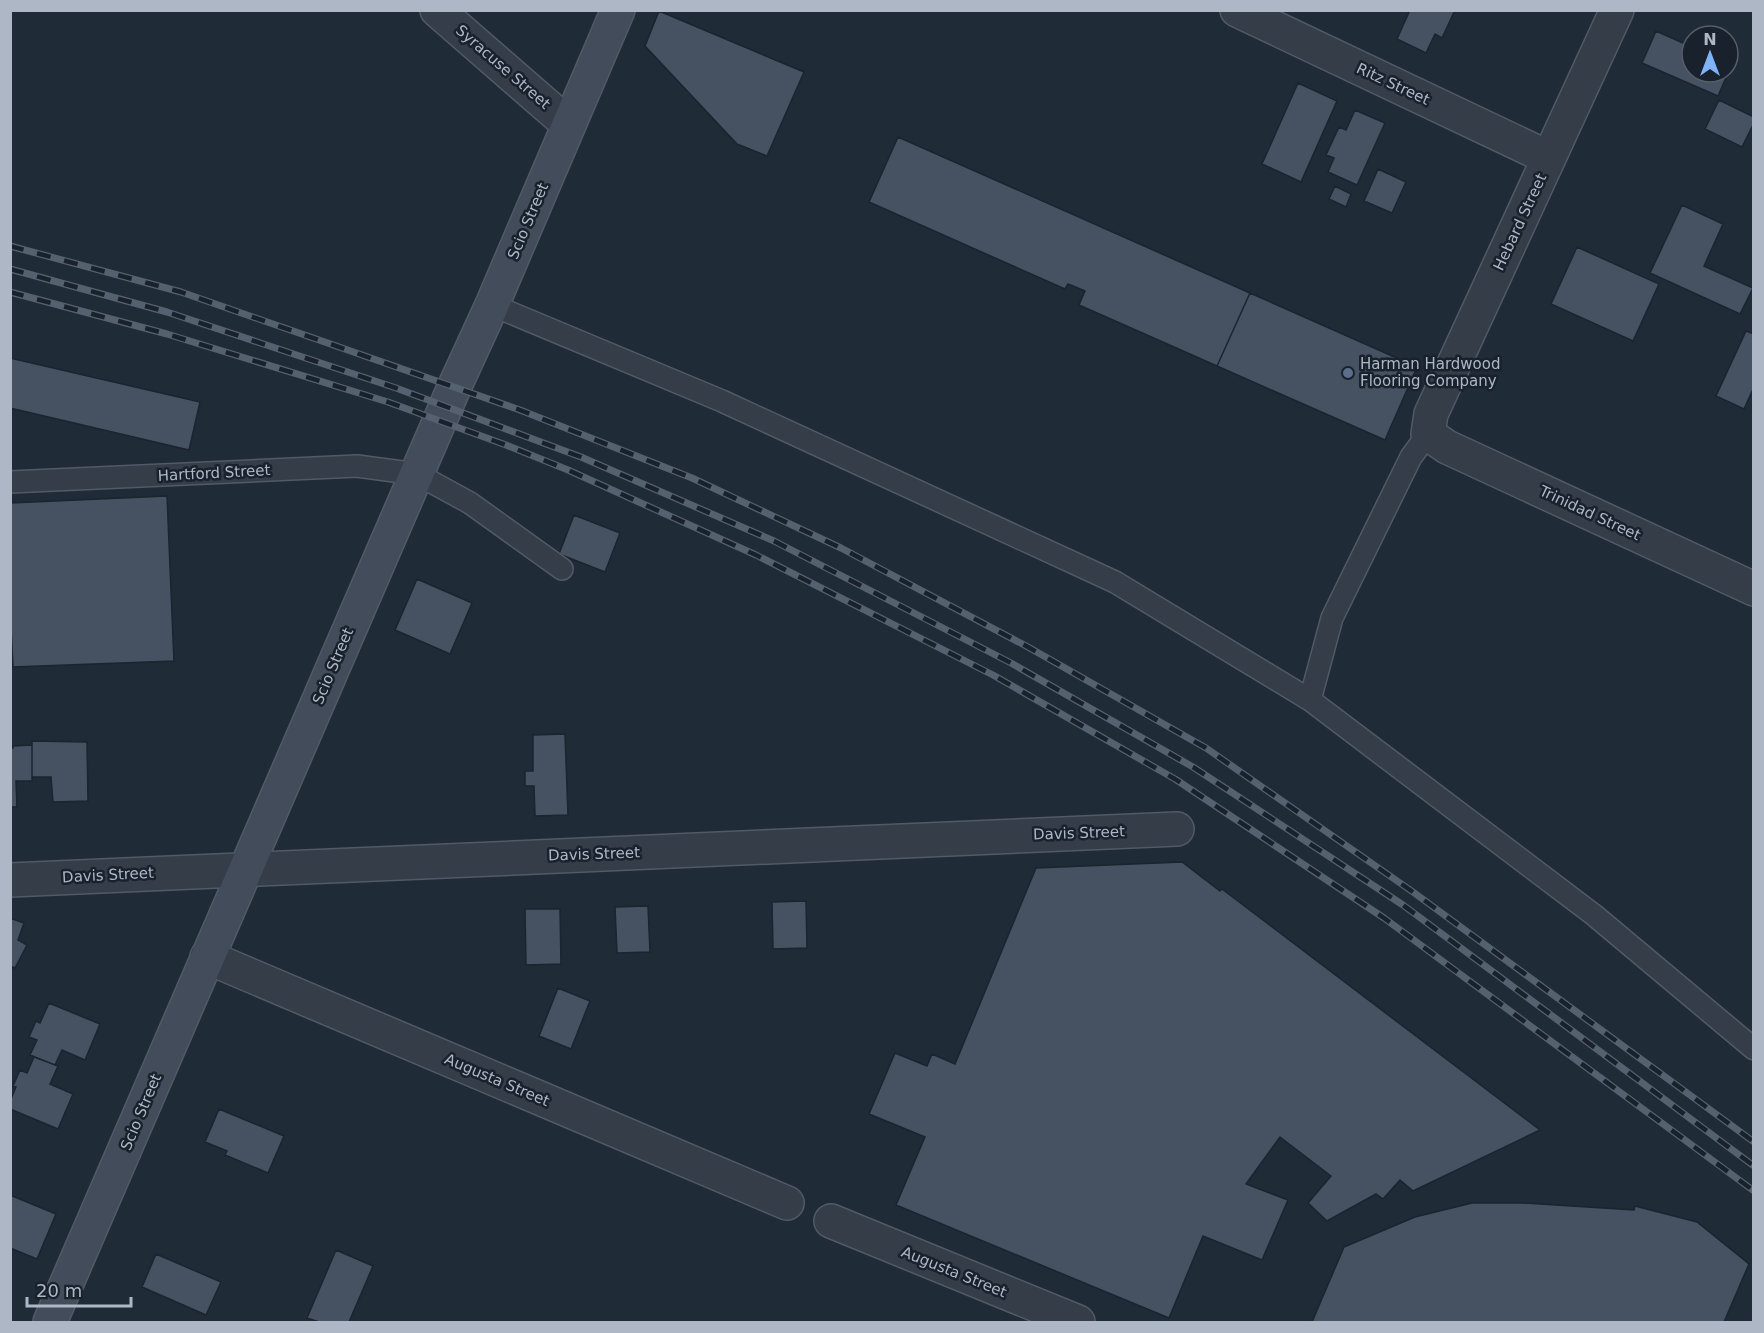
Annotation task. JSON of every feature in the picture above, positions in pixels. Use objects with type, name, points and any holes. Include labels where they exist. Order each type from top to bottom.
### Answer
[{"type":"street","name":"Syracuse Street","points":[[436,10],[568,124]]},
{"type":"street","name":"Scio Street","points":[[51,1323],[207,957],[492,305],[618,10]]},
{"type":"street","name":"Ritz Street","points":[[1237,10],[1549,158]]},
{"type":"street","name":"Hebard Street","points":[[1428,434],[1431,414],[1617,10]]},
{"type":"street","name":"Trinidad Street","points":[[1428,434],[1457,452],[1752,584]]},
{"type":"street","name":"Davis Street","points":[[10,880],[1177,829]]},
{"type":"street","name":"Augusta Street","points":[[207,957],[788,1203]]},
{"type":"street","name":"Augusta Street","points":[[831,1221],[1078,1323]]},
{"type":"lane","points":[[492,305],[722,400],[1115,582],[1310,700],[1594,915],[1754,1049]]},
{"type":"lane","points":[[1310,700],[1332,618],[1402,476],[1428,434]]},
{"type":"lane","name":"Hartford Street","points":[[10,482],[357,466],[417,474]]},
{"type":"lane","points":[[417,474],[470,503],[562,569]]},
{"type":"building","points":[[1410,10],[1455,10],[1442,38],[1435,34],[1426,53],[1397,39]]},
{"type":"building","points":[[659,11],[804,72],[767,156],[737,144],[645,46]]},
{"type":"building","points":[[1656,31],[1680,42],[1680,80],[1642,63]]},
{"type":"building","points":[[1298,83],[1337,101],[1301,182],[1262,164]]},
{"type":"building","points":[[1690,84],[1723,84],[1718,96]]},
{"type":"building","points":[[1719,100],[1754,117],[1754,123],[1742,147],[1705,129]]},
{"type":"building","points":[[1355,110],[1385,123],[1357,185],[1328,172],[1334,158],[1326,155],[1339,127],[1346,130]]},
{"type":"building","points":[[898,137],[1250,293],[1217,366],[1079,305],[1085,291],[1068,284],[1065,289],[869,202]]},
{"type":"building","points":[[1378,169],[1406,182],[1392,213],[1364,201]]},
{"type":"building","points":[[1335,186],[1351,194],[1346,207],[1329,199]]},
{"type":"building","points":[[1682,205],[1723,224],[1704,266],[1753,288],[1740,314],[1650,273]]},
{"type":"building","points":[[1577,247],[1659,284],[1633,341],[1551,304]]},
{"type":"building","points":[[1250,293],[1417,367],[1385,440],[1217,366]]},
{"type":"building","points":[[1746,331],[1754,334],[1754,387],[1744,409],[1716,396]]},
{"type":"building","points":[[10,358],[200,402],[189,450],[10,408]]},
{"type":"building","points":[[167,496],[174,661],[13,667],[10,610],[10,503]]},
{"type":"building","points":[[574,515],[620,533],[605,572],[559,554]]},
{"type":"building","points":[[417,579],[472,603],[450,654],[395,630]]},
{"type":"building","points":[[565,734],[568,815],[535,816],[534,786],[525,786],[525,771],[533,771],[533,735]]},
{"type":"building","points":[[32,741],[87,742],[88,801],[53,802],[51,777],[32,777]]},
{"type":"building","points":[[32,745],[32,781],[16,781],[17,807],[10,807],[10,748]]},
{"type":"building","points":[[1182,862],[1220,891],[1222,889],[1540,1130],[1413,1191],[1400,1180],[1383,1199],[1376,1194],[1327,1221],[1308,1203],[1331,1176],[1280,1137],[1246,1184],[1288,1200],[1262,1260],[1203,1236],[1169,1318],[896,1205],[925,1137],[869,1114],[895,1053],[927,1066],[932,1054],[955,1064],[1036,868]]},
{"type":"building","points":[[806,901],[807,948],[773,949],[772,902]]},
{"type":"building","points":[[648,906],[650,952],[617,953],[615,907]]},
{"type":"building","points":[[525,909],[560,909],[561,964],[526,965]]},
{"type":"building","points":[[10,918],[24,923],[18,940],[27,945],[15,968],[10,966]]},
{"type":"building","points":[[558,988],[590,1001],[571,1049],[539,1036]]},
{"type":"building","points":[[49,1003],[100,1024],[85,1060],[62,1050],[55,1065],[30,1055],[37,1040],[29,1037],[36,1021],[40,1023]]},
{"type":"building","points":[[34,1057],[58,1066],[50,1084],[73,1094],[58,1129],[10,1109],[10,1101],[16,1087],[13,1086],[20,1070],[27,1073]]},
{"type":"building","points":[[219,1109],[284,1136],[268,1173],[225,1155],[227,1151],[205,1142]]},
{"type":"building","points":[[10,1195],[56,1214],[37,1259],[10,1248]]},
{"type":"building","points":[[1472,1203],[1523,1203],[1634,1210],[1635,1206],[1697,1222],[1749,1264],[1724,1322],[1312,1322],[1344,1247],[1415,1217]]},
{"type":"building","points":[[336,1250],[373,1266],[349,1322],[319,1322],[307,1318]]},
{"type":"building","points":[[156,1254],[221,1282],[206,1315],[142,1287]]},
{"type":"railway","points":[[10,246],[181,292],[520,410],[692,478],[841,548],[1028,647],[1206,748],[1413,892],[1754,1142]]},
{"type":"railway","points":[[10,269],[167,312],[396,388],[581,457],[774,541],[1011,663],[1193,767],[1403,905],[1754,1166]]},
{"type":"railway","points":[[10,292],[167,334],[388,402],[506,445],[568,470],[756,555],[993,675],[1175,779],[1384,918],[1754,1191]]},
{"type":"place","name":"Harman Hardwood Flooring Company","points":[[1348,373]]}]
